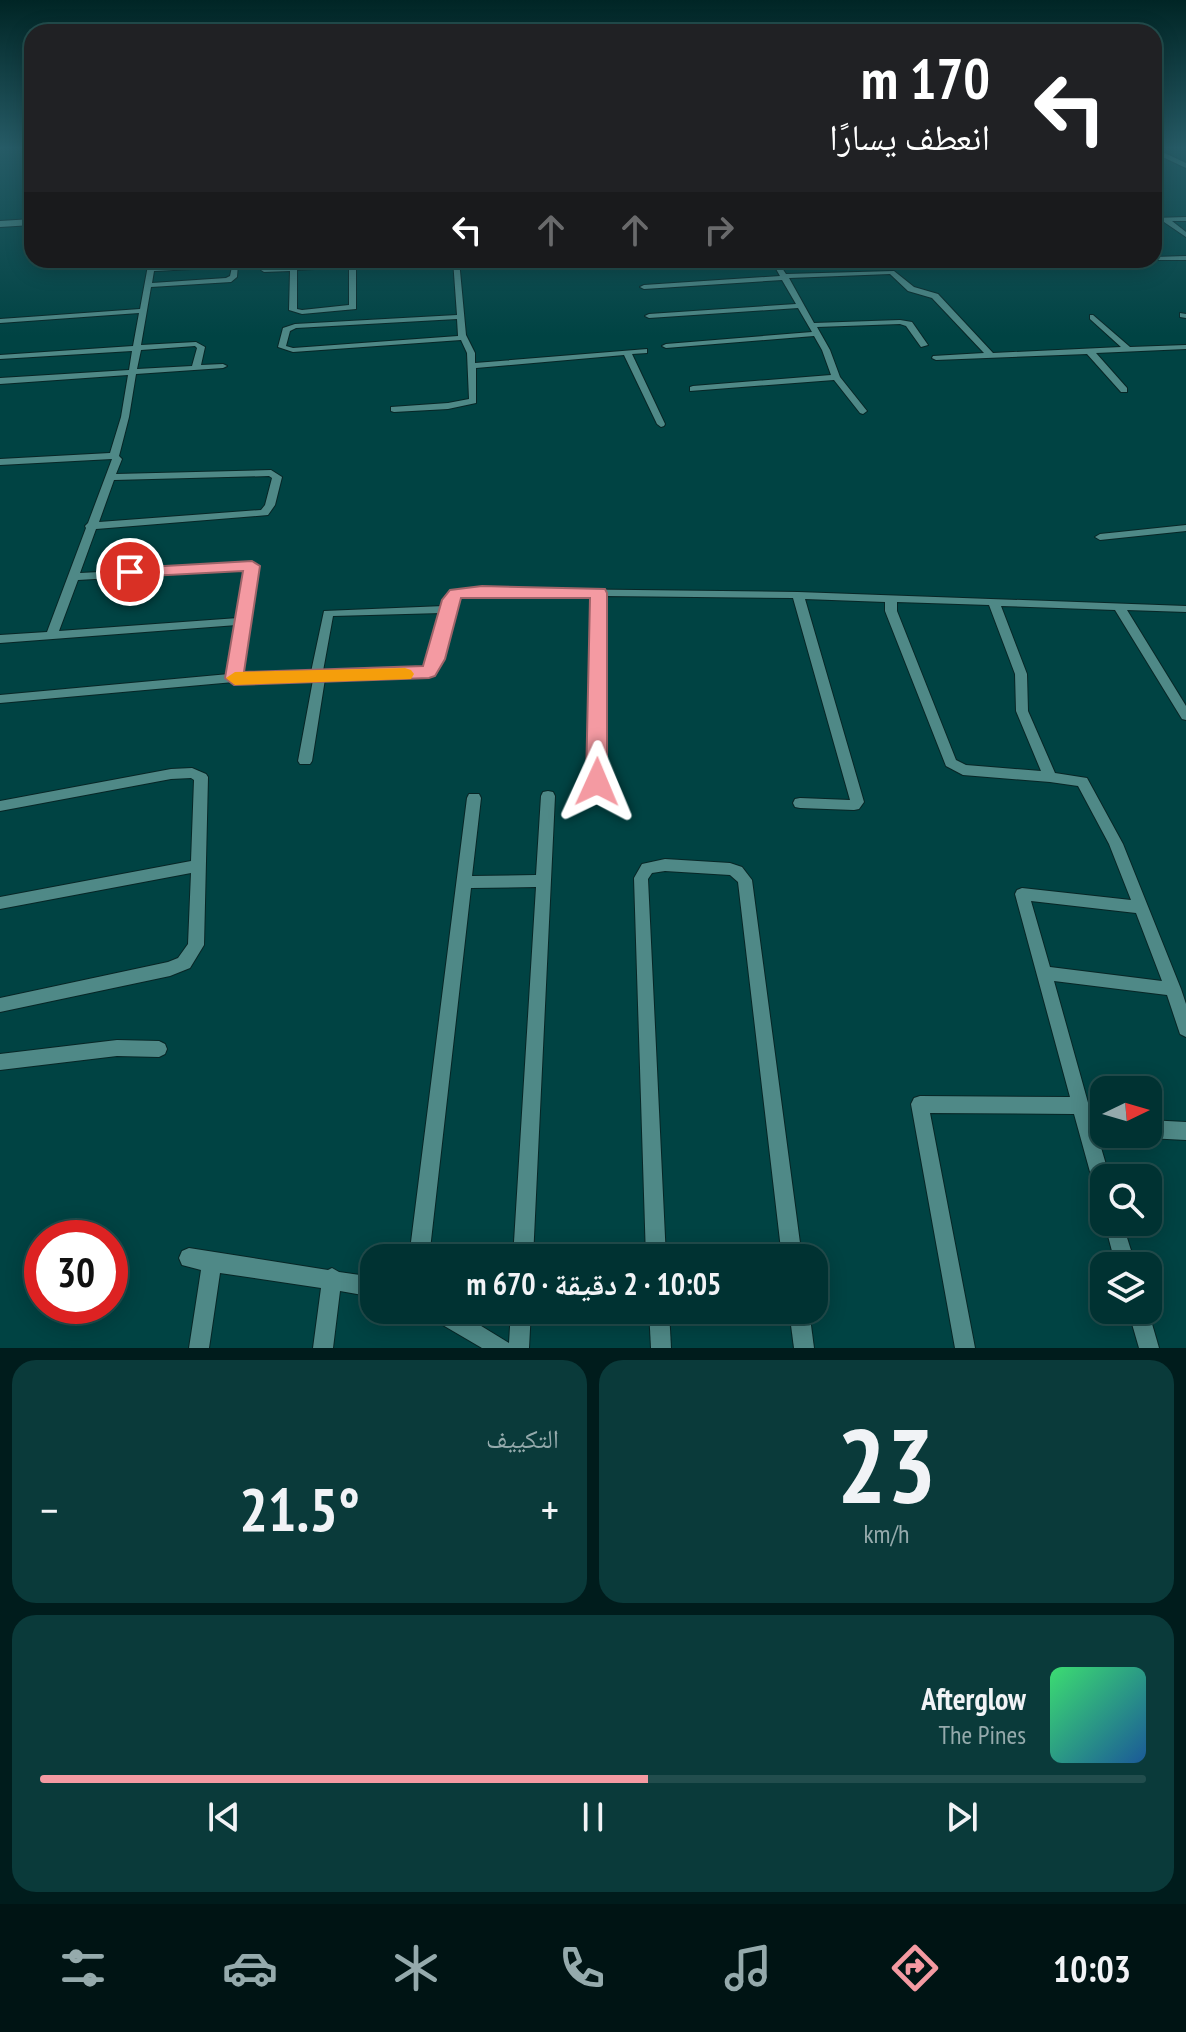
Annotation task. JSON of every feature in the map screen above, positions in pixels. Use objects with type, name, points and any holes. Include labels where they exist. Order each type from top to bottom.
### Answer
[{"type":"main road","points":[[0,224],[24,222]]},
{"type":"street","points":[[1162,220],[1186,219]]},
{"type":"street","points":[[1166,220],[1186,235]]},
{"type":"street","points":[[1162,259],[1186,258]]},
{"type":"street","points":[[52,635],[117,459],[114,456],[125,417],[150,268]]},
{"type":"street","points":[[147,285],[228,280],[233,277],[235,268]]},
{"type":"street","points":[[264,270],[294,268],[293,310],[302,312],[353,307],[352,268]]},
{"type":"street","points":[[394,409],[448,406],[473,401],[472,366],[469,345],[462,335],[457,268]]},
{"type":"street","points":[[779,268],[834,366],[836,377],[863,411]]},
{"type":"street","points":[[644,287],[892,272],[911,289],[935,296],[990,355]]},
{"type":"street","points":[[649,316],[801,306]]},
{"type":"street","points":[[0,321],[142,311]]},
{"type":"street","points":[[460,317],[295,326],[286,330],[282,347],[293,350],[455,340],[462,335]]},
{"type":"street","points":[[1093,317],[1127,349]]},
{"type":"street","points":[[812,325],[900,322],[909,324],[924,345]]},
{"type":"street","points":[[666,346],[816,334]]},
{"type":"street","points":[[0,357],[200,345],[196,368]]},
{"type":"street","points":[[936,358],[1186,347]]},
{"type":"street","points":[[472,366],[644,351]]},
{"type":"street","points":[[1089,351],[1124,390]]},
{"type":"street","points":[[627,353],[661,424]]},
{"type":"street","points":[[0,381],[223,366]]},
{"type":"street","points":[[693,389],[836,377]]},
{"type":"street","points":[[0,462],[114,456]]},
{"type":"street","points":[[90,526],[261,514],[270,505],[277,477],[271,473],[110,477]]},
{"type":"street","points":[[1100,537],[1186,528]]},
{"type":"street","points":[[73,577],[247,564],[253,569],[234,678]]},
{"type":"street","points":[[0,699],[234,678],[429,672],[436,659],[453,595],[471,591],[798,595],[1186,609]]},
{"type":"street","points":[[597,782],[599,593]]},
{"type":"street","points":[[798,595],[857,802],[854,805],[800,803]]},
{"type":"street","points":[[891,599],[891,611],[951,763],[963,770],[1082,782],[1116,844],[1186,1029]]},
{"type":"street","points":[[994,603],[1021,674],[1022,711],[1050,777]]},
{"type":"street","points":[[1119,607],[1186,716]]},
{"type":"street","points":[[305,761],[328,613],[448,609]]},
{"type":"street","points":[[0,639],[244,621]]},
{"type":"street","points":[[0,806],[171,774],[199,774],[196,945],[184,963],[170,969],[0,1005]]},
{"type":"street","points":[[524,1244],[548,796]]},
{"type":"street","points":[[421,1244],[474,798]]},
{"type":"street","points":[[655,1244],[641,878],[647,868],[665,865],[730,869],[737,871],[745,880],[790,1244]]},
{"type":"street","points":[[0,903],[198,866]]},
{"type":"street","points":[[464,882],[543,881]]},
{"type":"street","points":[[1090,1119],[1079,1106],[1022,894],[1140,907]]},
{"type":"street","points":[[1044,973],[1173,989]]},
{"type":"street","points":[[0,1062],[117,1048],[159,1049]]},
{"type":"street","points":[[965,1348],[920,1104],[1079,1106]]},
{"type":"street","points":[[1162,1130],[1186,1131]]},
{"type":"street","points":[[189,1258],[360,1284]]},
{"type":"street","points":[[199,1348],[212,1261]]},
{"type":"street","points":[[323,1348],[332,1278]]},
{"type":"street","points":[[460,1324],[501,1348]]},
{"type":"street","points":[[519,1348],[520,1324]]},
{"type":"street","points":[[660,1324],[661,1348]]},
{"type":"street","points":[[801,1324],[804,1348]]},
{"type":"street","points":[[1142,1324],[1149,1348]]},
{"type":"slow traffic","points":[[235,678],[405,674]]},
{"type":"route","points":[[130,572],[252,566],[234,678],[429,672],[436,659],[450,600],[456,594],[471,591],[599,593],[597,782]]}]
